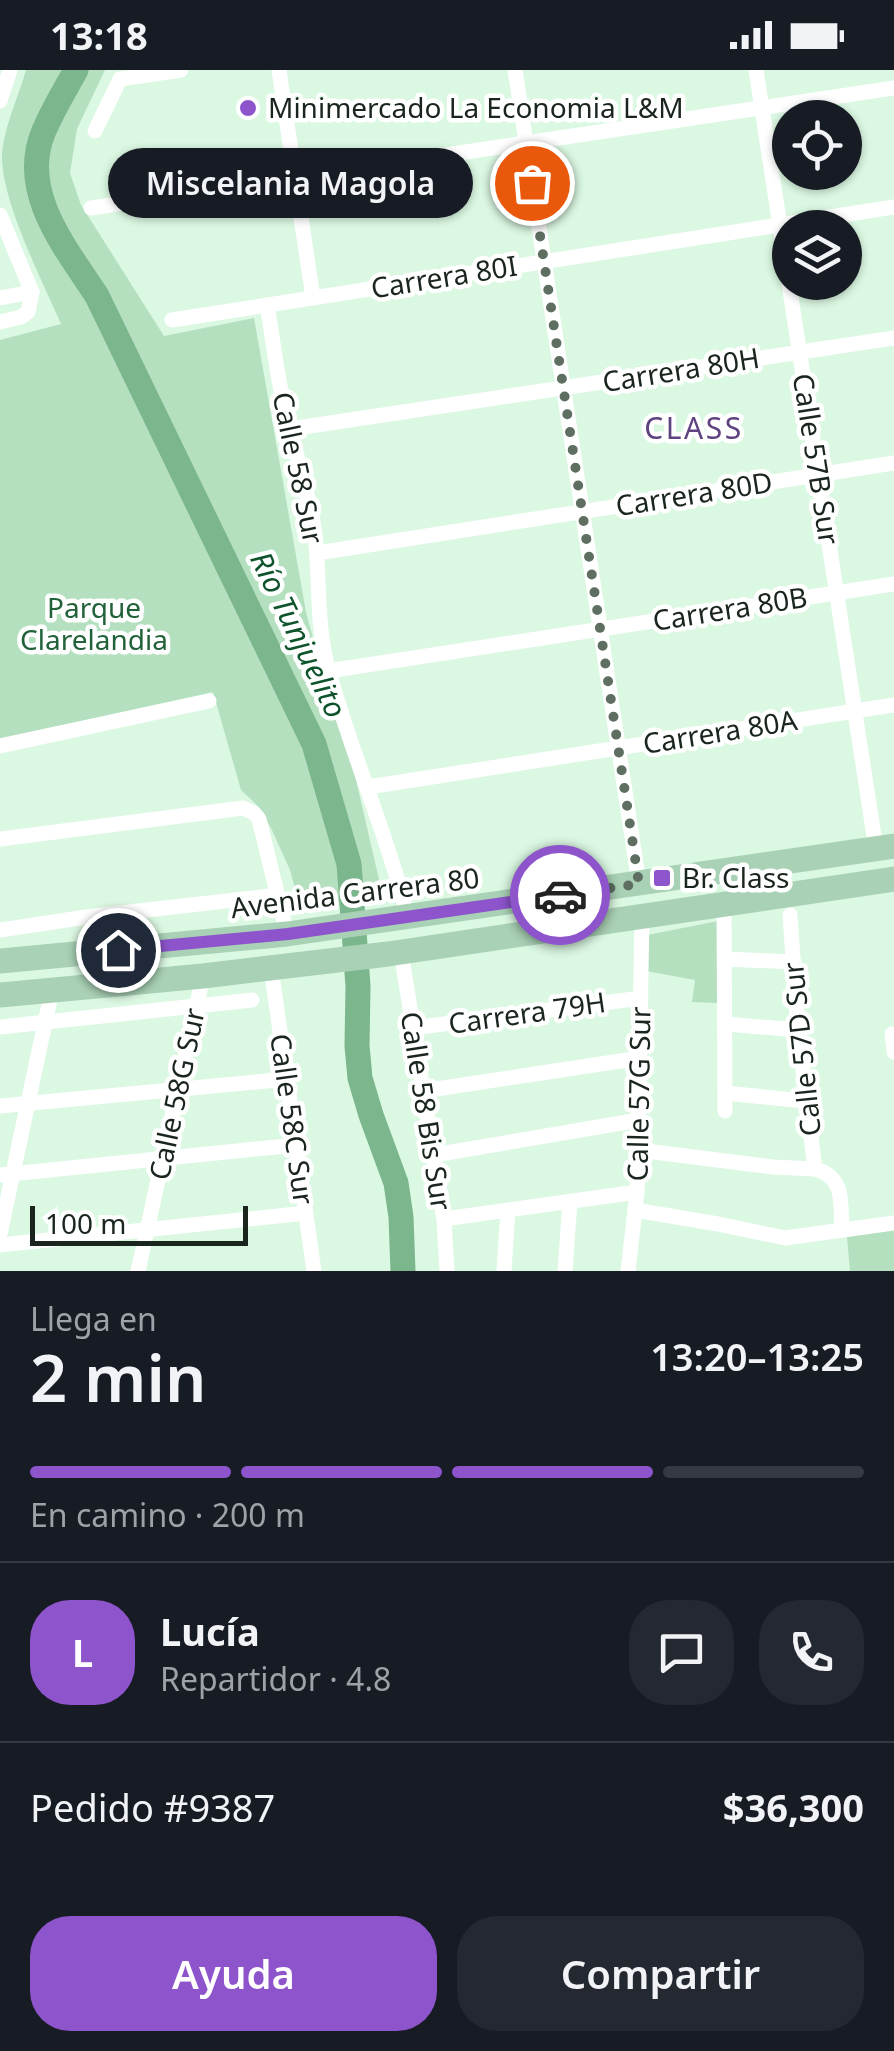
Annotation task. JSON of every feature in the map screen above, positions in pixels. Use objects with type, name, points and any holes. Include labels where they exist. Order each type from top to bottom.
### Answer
[{"type":"main road","name":"Avenida Carrera 80","points":[[1,955],[288,934],[885,847]]},
{"type":"main road","points":[[0,994],[203,976],[394,953],[894,879]]},
{"type":"street","points":[[0,101],[10,70]]},
{"type":"street","points":[[95,131],[120,79],[181,70]]},
{"type":"street","points":[[279,70],[313,298]]},
{"type":"street","points":[[515,70],[639,884]]},
{"type":"street","name":"Calle 57B Sur","points":[[756,70],[778,210]]},
{"type":"street","points":[[92,208],[894,88]]},
{"type":"street","name":"Carrera 80I","points":[[862,212],[894,207]]},
{"type":"street","points":[[0,215],[32,292],[28,312],[0,322]]},
{"type":"street","name":"Carrera 80I","points":[[172,320],[772,226]]},
{"type":"street","points":[[0,298],[32,292]]},
{"type":"street","name":"Calle 57B Sur","points":[[792,300],[855,711],[885,847]]},
{"type":"street","name":"Calle 58 Sur","points":[[267,305],[290,429],[306,486],[317,553],[319,623],[328,671],[368,788],[395,920]]},
{"type":"street","name":"Carrera 80H","points":[[290,429],[894,338]]},
{"type":"street","name":"Carrera 80D","points":[[317,553],[894,463]]},
{"type":"street","name":"Carrera 80B","points":[[328,671],[894,584]]},
{"type":"street","points":[[0,746],[209,701]]},
{"type":"street","name":"Carrera 80A","points":[[368,788],[894,704]]},
{"type":"street","points":[[0,840],[232,809],[250,810],[259,819],[288,934]]},
{"type":"street","points":[[0,930],[278,894]]},
{"type":"street","points":[[724,904],[725,1111]]},
{"type":"street","name":"Calle 57D Sur","points":[[790,915],[798,1030],[815,1169],[833,1176],[838,1184],[842,1230]]},
{"type":"street","name":"Calle 57G Sur","points":[[628,1271],[637,1192],[642,916]]},
{"type":"street","name":"Calle 58 Bis Sur","points":[[394,953],[413,1028],[444,1219],[447,1271]]},
{"type":"street","points":[[724,959],[794,962]]},
{"type":"street","name":"Calle 58C Sur","points":[[270,968],[314,1271]]},
{"type":"street","name":"Calle 58G Sur","points":[[138,1271],[203,976]]},
{"type":"street","points":[[0,1234],[6,1174],[28,1104],[52,990]]},
{"type":"street","name":"Carrera 79H","points":[[413,1028],[641,998]]},
{"type":"street","points":[[0,1027],[252,1000]]},
{"type":"street","points":[[725,1024],[798,1030]]},
{"type":"street","points":[[892,1034],[894,1052]]},
{"type":"street","points":[[423,1091],[640,1058]]},
{"type":"street","points":[[0,1106],[286,1080]]},
{"type":"street","points":[[725,1093],[806,1101]]},
{"type":"street","points":[[434,1155],[639,1120]]},
{"type":"street","points":[[6,1174],[296,1144]]},
{"type":"street","points":[[638,1150],[815,1169]]},
{"type":"street","points":[[444,1219],[637,1192]]},
{"type":"street","points":[[565,1271],[570,1201]]},
{"type":"street","points":[[504,1271],[508,1210]]},
{"type":"street","points":[[635,1210],[785,1238],[894,1223]]},
{"type":"street","points":[[0,1246],[306,1213]]},
{"type":"green space","name":"Parque Clarelandia","points":[[26,70],[105,70],[77,129],[70,173],[81,205],[164,336],[254,318],[306,612],[347,741],[384,901],[317,908],[314,896],[298,900],[290,870],[271,828],[256,804],[241,790],[213,692],[0,739],[0,340],[61,324],[24,239],[3,172],[6,132]]},
{"type":"green space","points":[[718,921],[718,1003],[692,1002],[695,980],[646,971],[647,935]]},
{"type":"green space","points":[[894,1230],[894,1271],[850,1271],[847,1237]]},
{"type":"waterway","name":"Río Tunjuelito","points":[[76,70],[43,133],[37,155],[41,198],[60,239],[97,296],[314,744],[349,864],[360,1078],[396,1183],[403,1271]]},
{"type":"way so far","points":[[532,183],[639,884],[560,895]]},
{"type":"place","name":"Minimercado La Economia L&M","points":[[248,108]]},
{"type":"place","name":"Miscelania Magola","points":[[532,183]]},
{"type":"place","name":"Br. Class","points":[[662,878]]},
{"type":"district","name":"CLASS","points":[[694,429]]},
{"type":"route","points":[[118,950],[288,934],[560,895]]}]
